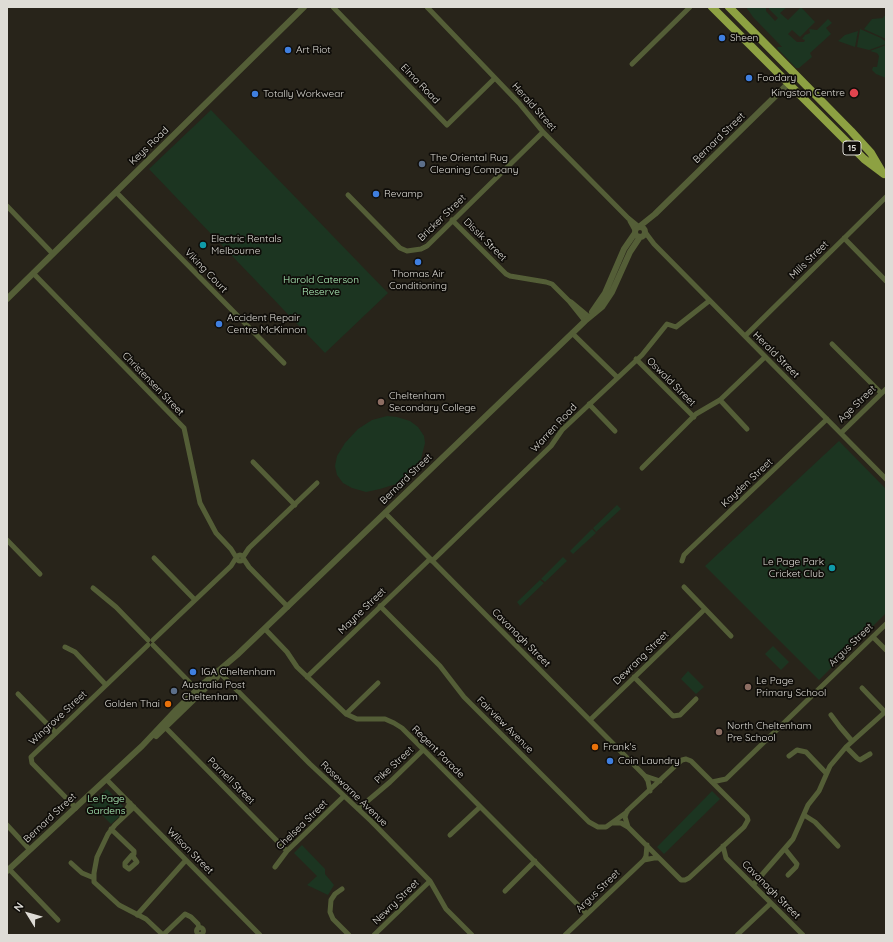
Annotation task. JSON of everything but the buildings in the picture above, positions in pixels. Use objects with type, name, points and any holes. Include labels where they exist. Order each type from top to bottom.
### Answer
[{"type":"highway","name":"15","points":[[712,7],[864,159],[885,175]]},
{"type":"highway","name":"15","points":[[729,7],[855,135],[871,154],[885,175]]},
{"type":"street","name":"Keys Road","points":[[7,299],[303,7]]},
{"type":"street","name":"Elma Road","points":[[333,7],[447,125],[495,78]]},
{"type":"street","name":"Herald Street","points":[[427,7],[519,103],[543,132],[886,478]]},
{"type":"street","points":[[632,64],[690,7]]},
{"type":"street","name":"Bernard Street","points":[[8,870],[164,726],[198,691],[219,673],[587,319],[605,293],[619,258],[640,231],[655,214],[796,76]]},
{"type":"street","name":"Bricker Street","points":[[348,194],[399,247],[405,251],[418,250],[424,248],[543,132]]},
{"type":"street","name":"Viking Court","points":[[116,192],[284,363]]},
{"type":"street","name":"Mills Street","points":[[745,336],[886,197]]},
{"type":"street","points":[[7,206],[53,254]]},
{"type":"street","name":"Dissik Street","points":[[452,220],[506,274],[549,283],[555,286],[587,319]]},
{"type":"street","points":[[844,238],[886,281]]},
{"type":"street","name":"Christensen Street","points":[[33,273],[184,428],[200,503],[216,533],[288,607]]},
{"type":"street","name":"Warren Road","points":[[431,560],[551,446],[562,430],[642,354],[668,324],[676,327],[709,301]]},
{"type":"street","points":[[572,332],[617,377]]},
{"type":"street","points":[[832,344],[881,393]]},
{"type":"street","points":[[642,468],[694,417],[720,400],[765,357]]},
{"type":"street","name":"Oswald Street","points":[[636,359],[694,417]]},
{"type":"street","name":"Age Street","points":[[841,433],[886,389]]},
{"type":"street","points":[[720,400],[747,429]]},
{"type":"street","points":[[589,404],[615,431]]},
{"type":"street","name":"Kayden Street","points":[[682,561],[684,555],[688,551],[827,419]]},
{"type":"street","points":[[253,462],[295,505]]},
{"type":"street","name":"Wingrove Street","points":[[76,808],[32,763],[31,759],[34,754],[318,483]]},
{"type":"street","name":"Cavanagh Street","points":[[385,514],[645,776],[648,781],[650,791]]},
{"type":"street","points":[[7,540],[40,574]]},
{"type":"street","points":[[154,558],[195,600]]},
{"type":"street","name":"Mayne Street","points":[[307,677],[380,606],[431,560]]},
{"type":"street","points":[[684,587],[731,636]]},
{"type":"street","points":[[93,588],[116,607],[198,691]]},
{"type":"street","name":"Fairview Avenue","points":[[380,606],[440,666],[464,697],[588,822],[602,828],[612,823]]},
{"type":"street","name":"Dewrang Street","points":[[590,720],[705,609]]},
{"type":"street","name":"Argus Street","points":[[726,779],[886,624]]},
{"type":"street","name":"Regent Parade","points":[[264,629],[287,652],[295,665],[346,714],[357,719],[380,718],[394,723],[402,728],[587,914]]},
{"type":"street","points":[[873,637],[886,650]]},
{"type":"street","points":[[65,646],[75,652],[106,685]]},
{"type":"street","name":"Rosewarne Avenue","points":[[219,673],[430,881],[446,909],[469,934]]},
{"type":"street","points":[[634,677],[673,716],[680,715],[696,699]]},
{"type":"street","points":[[346,714],[378,683]]},
{"type":"street","points":[[753,885],[793,839],[808,805],[819,791],[826,773],[846,747],[886,712],[862,688]]},
{"type":"street","points":[[18,694],[56,733]]},
{"type":"street","points":[[831,715],[852,741]]},
{"type":"street","name":"Parnell Street","points":[[164,726],[287,851]]},
{"type":"street","points":[[846,747],[860,760],[870,754]]},
{"type":"street","name":"Pike Street","points":[[358,809],[390,782],[423,750]]},
{"type":"street","points":[[789,756],[797,750],[806,752],[826,773]]},
{"type":"street","points":[[688,759],[748,820],[744,827],[685,880],[681,880],[628,827],[621,823],[612,823],[628,811],[682,760],[688,759]]},
{"type":"street","name":"Cavanagh Street","points":[[645,776],[660,781]]},
{"type":"street","name":"Wilson Street","points":[[106,779],[257,934]]},
{"type":"street","points":[[712,782],[726,779],[723,793]]},
{"type":"street","name":"Chelsea Street","points":[[275,867],[287,851],[344,796]]},
{"type":"street","points":[[132,805],[111,829],[97,857],[94,878],[96,884],[119,905],[149,921],[163,935],[185,914],[191,917],[198,924],[199,928]]},
{"type":"street","points":[[450,835],[480,807]]},
{"type":"street","points":[[628,811],[625,817],[628,827]]},
{"type":"street","points":[[804,815],[815,822],[838,846]]},
{"type":"street","points":[[7,825],[30,850]]},
{"type":"street","points":[[111,829],[134,851],[132,855]]},
{"type":"street","points":[[644,860],[647,845]]},
{"type":"street","points":[[713,855],[726,858],[723,846]]},
{"type":"street","points":[[785,849],[797,864],[788,875]]},
{"type":"street","points":[[644,860],[659,858]]},
{"type":"street","name":"Cavanagh Street","points":[[726,858],[803,935]]},
{"type":"street","points":[[137,915],[186,860]]},
{"type":"street","name":"Argus Street","points":[[565,935],[644,860]]},
{"type":"street","points":[[504,891],[535,861]]},
{"type":"street","points":[[71,862],[82,873],[94,878]]},
{"type":"street","points":[[8,870],[58,920]]},
{"type":"street","name":"Newry Street","points":[[374,935],[430,881]]},
{"type":"street","points":[[342,889],[335,894],[331,900],[330,912],[333,918],[349,935]]},
{"type":"street","points":[[736,935],[771,903]]},
{"type":"green space","points":[[746,7],[766,7],[766,11],[775,21],[778,18],[769,9],[769,7],[787,7],[780,13],[788,20],[801,7],[815,22],[800,37],[792,30],[788,34],[797,42],[804,42],[805,40],[802,39],[805,35],[810,33],[809,29],[817,30],[828,19],[832,23],[826,28],[831,34],[810,53],[812,57],[799,68],[796,68],[777,48],[782,47],[753,17]]},
{"type":"green space","points":[[886,16],[886,39],[864,29],[872,19],[883,18]]},
{"type":"green space","points":[[860,29],[881,38],[886,44],[869,50],[857,47]]},
{"type":"green space","points":[[858,31],[855,47],[838,41],[845,35]]},
{"type":"green space","points":[[886,45],[886,78],[876,74],[872,70],[873,67],[877,67],[879,56],[877,53],[870,51]]},
{"type":"green space","name":"Harold Caterson Reserve","points":[[211,110],[388,293],[325,353],[149,169]]},
{"type":"green space","points":[[387,416],[410,421],[418,427],[424,436],[425,443],[421,459],[410,472],[396,484],[380,489],[366,492],[352,488],[343,483],[337,475],[335,466],[337,456],[345,443],[358,429],[372,420]]},
{"type":"green space","points":[[839,441],[886,489],[886,613],[819,680],[705,566]]},
{"type":"green space","points":[[617,505],[621,509],[596,532],[593,528]]},
{"type":"green space","points":[[592,529],[596,533],[573,554],[570,551]]},
{"type":"green space","points":[[563,557],[567,561],[545,582],[541,579]]},
{"type":"green space","points":[[540,580],[544,583],[520,606],[517,602]]},
{"type":"green space","points":[[773,646],[789,662],[781,670],[765,654]]},
{"type":"green space","points":[[688,671],[704,687],[696,694],[681,679]]},
{"type":"green space","name":"Le Page Gardens","points":[[107,789],[123,806],[121,815],[111,824],[101,814],[99,816],[89,806]]},
{"type":"green space","points":[[712,791],[720,799],[664,854],[657,847]]},
{"type":"green space","points":[[302,845],[325,869],[325,874],[334,885],[328,895],[307,885],[317,876],[294,853]]},
{"type":"place","name":"Sheen","points":[[722,38]]},
{"type":"place","name":"Art Riot","points":[[288,50]]},
{"type":"place","name":"Foodary","points":[[749,78]]},
{"type":"place","name":"Kingston Centre","points":[[854,93]]},
{"type":"place","name":"Totally Workwear","points":[[255,94]]},
{"type":"place","name":"The Oriental Rug Cleaning Company","points":[[422,164]]},
{"type":"place","name":"Revamp","points":[[376,194]]},
{"type":"place","name":"Electric Rentals Melbourne","points":[[203,245]]},
{"type":"place","name":"Thomas Air Conditioning","points":[[418,262]]},
{"type":"place","name":"Accident Repair Centre McKinnon","points":[[219,324]]},
{"type":"place","name":"Cheltenham Secondary College","points":[[381,402]]},
{"type":"place","name":"Le Page Park Cricket Club","points":[[832,568]]},
{"type":"place","name":"IGA Cheltenham","points":[[193,672]]},
{"type":"place","name":"Le Page Primary School","points":[[748,687]]},
{"type":"place","name":"Australia Post Cheltenham","points":[[174,691]]},
{"type":"place","name":"Golden Thai","points":[[168,704]]},
{"type":"place","name":"North Cheltenham Pre School","points":[[719,732]]},
{"type":"place","name":"Frank's","points":[[595,747]]},
{"type":"place","name":"Coin Laundry","points":[[610,761]]}]
